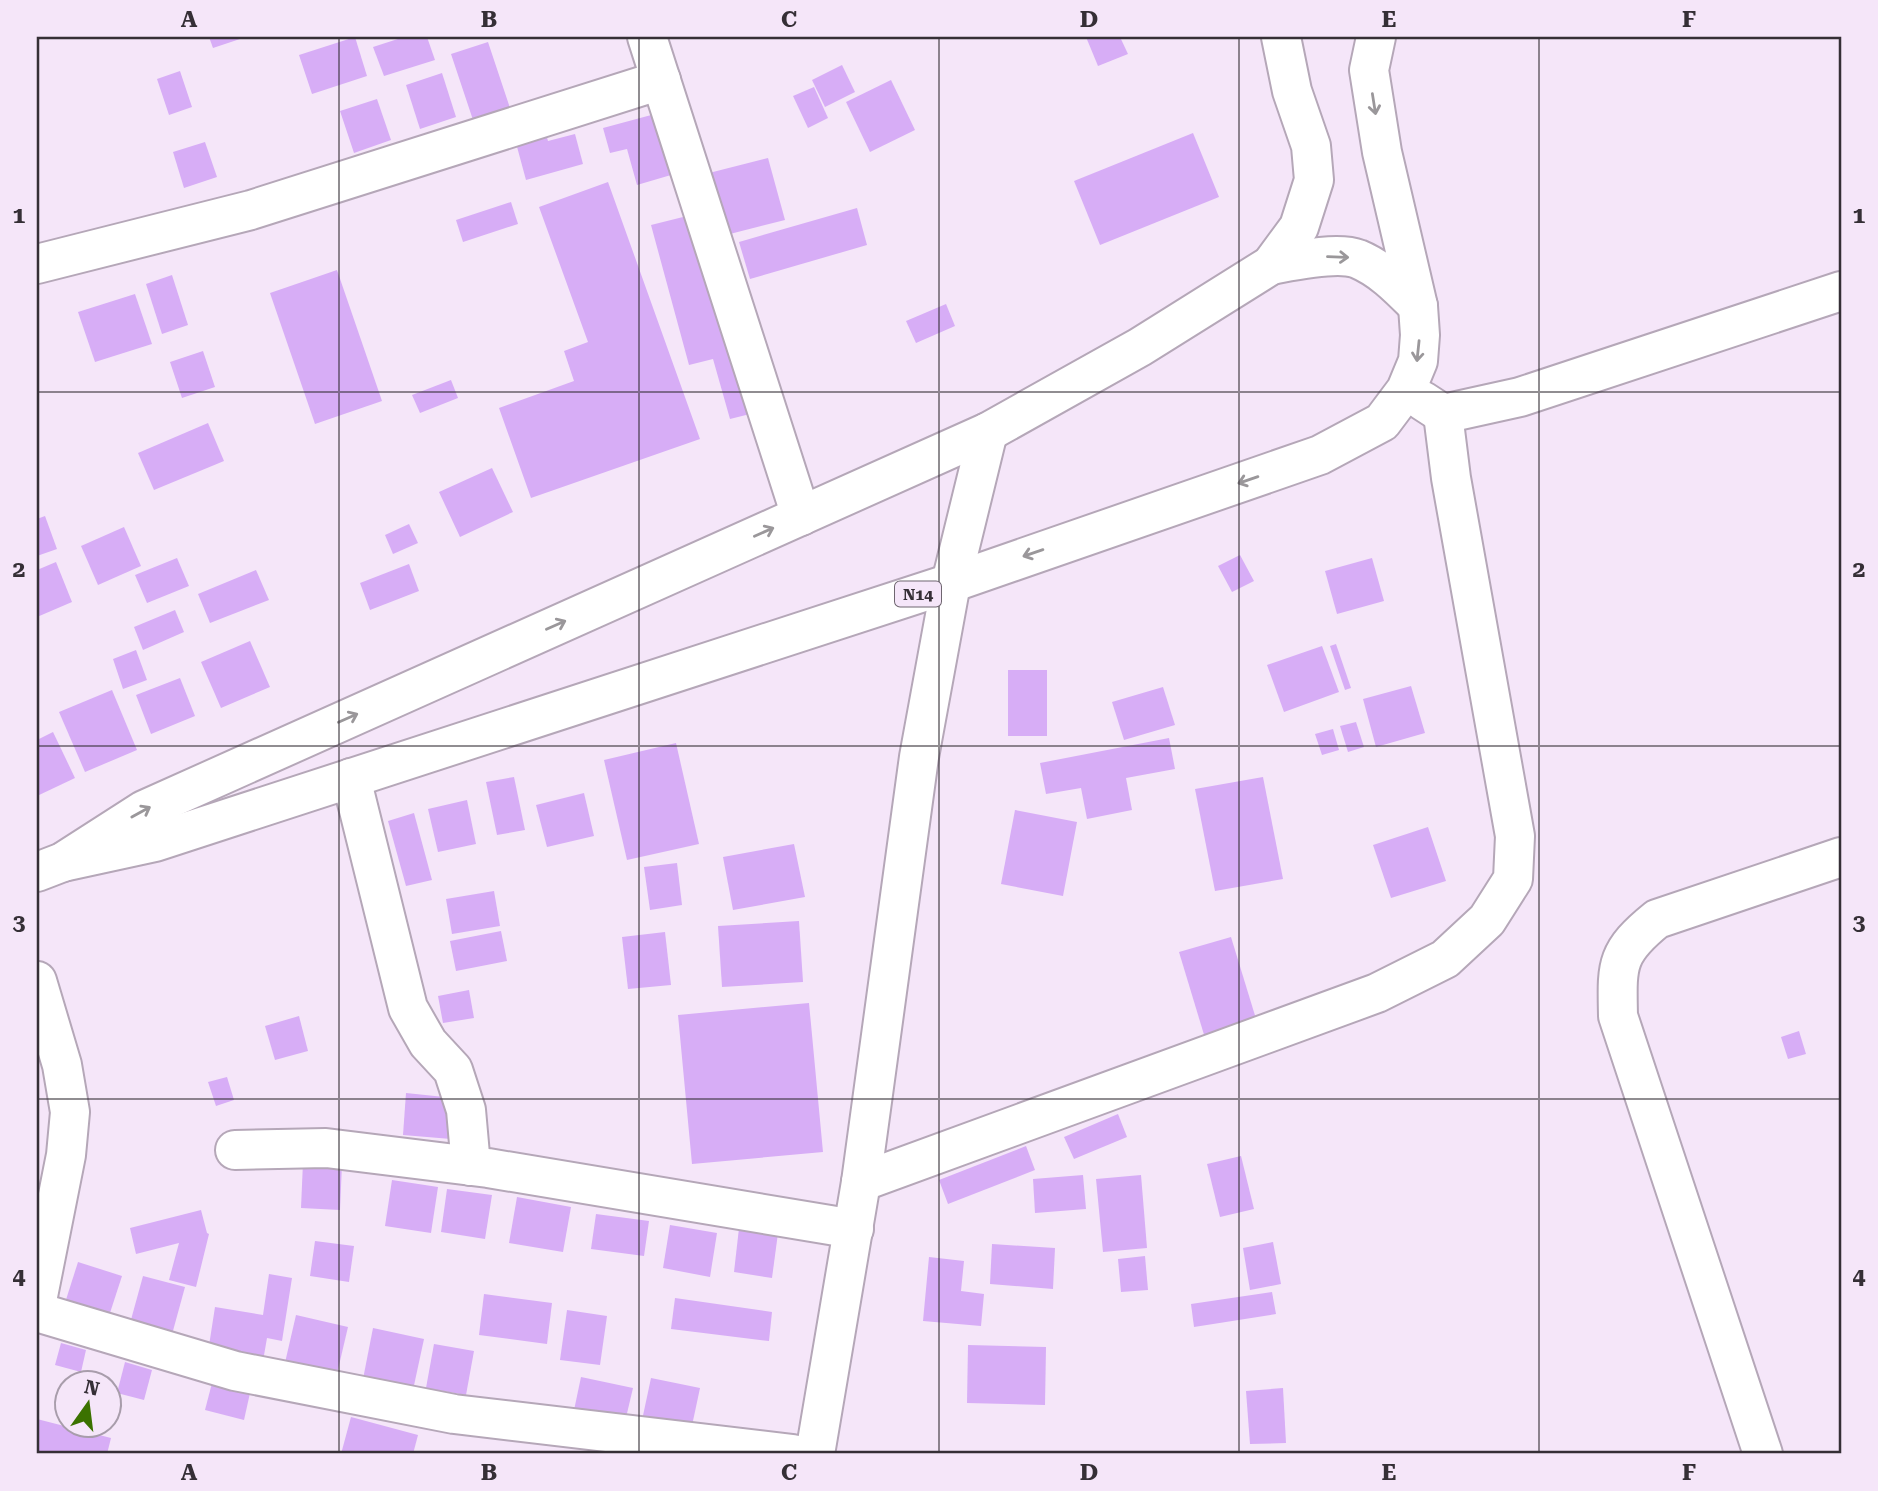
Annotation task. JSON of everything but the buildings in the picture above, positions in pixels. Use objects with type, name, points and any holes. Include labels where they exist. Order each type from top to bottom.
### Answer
[{"type":"street","points":[[647,37],[801,516]]},
{"type":"street","name":"N14","points":[[50,867],[144,810],[988,432],[1140,347],[1270,265],[1299,227],[1314,180],[1311,146],[1292,91],[1281,37]]},
{"type":"street","name":"N14","points":[[50,867],[155,842],[951,583],[1320,455],[1382,422],[1406,390],[1418,361],[1420,335],[1418,306],[1382,152],[1369,71],[1376,37]]},
{"type":"street","points":[[37,264],[251,210],[661,80]]},
{"type":"street","points":[[1270,265],[1319,257],[1356,258],[1389,277],[1418,306]]},
{"type":"street","points":[[1406,390],[1443,414],[1520,397],[1841,291]]},
{"type":"street","points":[[862,1182],[1377,993],[1445,959],[1487,920],[1513,879],[1515,836],[1451,478],[1443,414]]},
{"type":"street","points":[[815,1454],[862,1182],[919,757],[951,583],[988,432]]},
{"type":"street","points":[[351,778],[408,1008],[428,1043],[453,1070],[466,1110],[471,1166]]},
{"type":"street","points":[[1763,1454],[1618,1016],[1617,969],[1633,938],[1657,919],[1841,857]]},
{"type":"street","points":[[37,981],[62,1065],[70,1112],[66,1155],[37,1301]]},
{"type":"street","points":[[235,1150],[326,1148],[471,1166],[853,1229]]},
{"type":"street","points":[[37,1312],[235,1371],[454,1413],[793,1454]]}]
